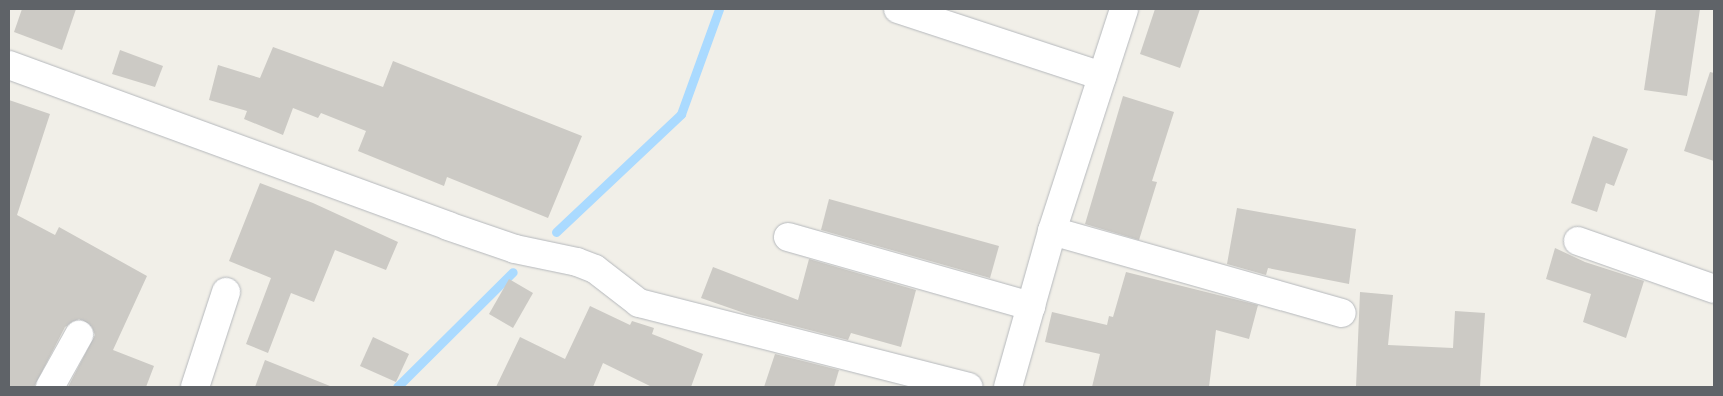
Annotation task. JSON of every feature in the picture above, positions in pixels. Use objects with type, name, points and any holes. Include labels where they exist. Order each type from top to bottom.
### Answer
[{"type":"street","points":[[898,9],[1102,76]]},
{"type":"street","points":[[1008,387],[1052,231],[1124,9]]},
{"type":"street","points":[[9,64],[448,226],[515,249],[577,262],[595,269],[638,303],[968,387]]},
{"type":"street","points":[[1052,231],[1342,313]]},
{"type":"street","points":[[788,237],[1031,306]]},
{"type":"street","points":[[1578,241],[1714,288]]},
{"type":"street","points":[[195,387],[226,292]]},
{"type":"street","points":[[50,387],[78,335]]},
{"type":"building","points":[[22,9],[76,9],[62,50],[14,32]]},
{"type":"building","points":[[1155,9],[1200,9],[1180,68],[1140,54]]},
{"type":"building","points":[[1656,9],[1700,9],[1687,96],[1644,90]]},
{"type":"building","points":[[273,47],[383,87],[393,61],[582,136],[548,218],[447,177],[444,186],[358,151],[366,131],[321,113],[318,118],[293,108],[283,135],[244,119],[247,111],[209,100],[218,65],[260,78]]},
{"type":"building","points":[[120,50],[163,66],[155,87],[112,74]]},
{"type":"building","points":[[1710,72],[1714,73],[1714,161],[1684,151]]},
{"type":"building","points":[[1123,96],[1174,112],[1152,181],[1157,182],[1139,240],[1085,224]]},
{"type":"building","points":[[9,100],[50,114],[17,215],[55,235],[59,227],[147,276],[113,350],[154,366],[146,387],[68,387],[95,335],[92,327],[79,319],[65,327],[34,387],[9,387]]},
{"type":"building","points":[[1593,136],[1628,149],[1614,186],[1606,183],[1597,212],[1571,203]]},
{"type":"building","points":[[260,183],[313,203],[398,242],[386,270],[335,250],[314,302],[291,293],[268,353],[246,344],[271,278],[229,261]]},
{"type":"building","points":[[829,199],[999,246],[990,278],[821,230]]},
{"type":"building","points":[[1237,208],[1356,229],[1349,284],[1268,268],[1266,275],[1227,264]]},
{"type":"building","points":[[1555,248],[1585,262],[1644,281],[1626,338],[1583,322],[1591,294],[1546,279]]},
{"type":"building","points":[[809,259],[916,290],[901,347],[851,333],[848,340],[747,314],[701,298],[713,267],[798,300]]},
{"type":"building","points":[[1126,272],[1258,305],[1249,339],[1216,330],[1209,387],[1092,387],[1100,354],[1045,342],[1052,312],[1107,325],[1109,316],[1113,317]]},
{"type":"building","points":[[509,279],[533,293],[513,328],[489,314]]},
{"type":"building","points":[[1360,292],[1393,295],[1388,345],[1453,348],[1455,311],[1485,313],[1480,387],[1356,387]]},
{"type":"building","points":[[590,306],[630,325],[632,321],[654,328],[652,334],[703,354],[691,387],[652,387],[603,363],[593,387],[496,387],[520,337],[565,359]]},
{"type":"building","points":[[373,337],[409,354],[396,382],[360,366]]},
{"type":"building","points":[[775,354],[839,370],[834,387],[764,387]]},
{"type":"building","points":[[265,360],[330,386],[255,387]]},
{"type":"waterway","points":[[556,232],[681,114],[719,9]]},
{"type":"waterway","points":[[397,387],[513,272]]}]
